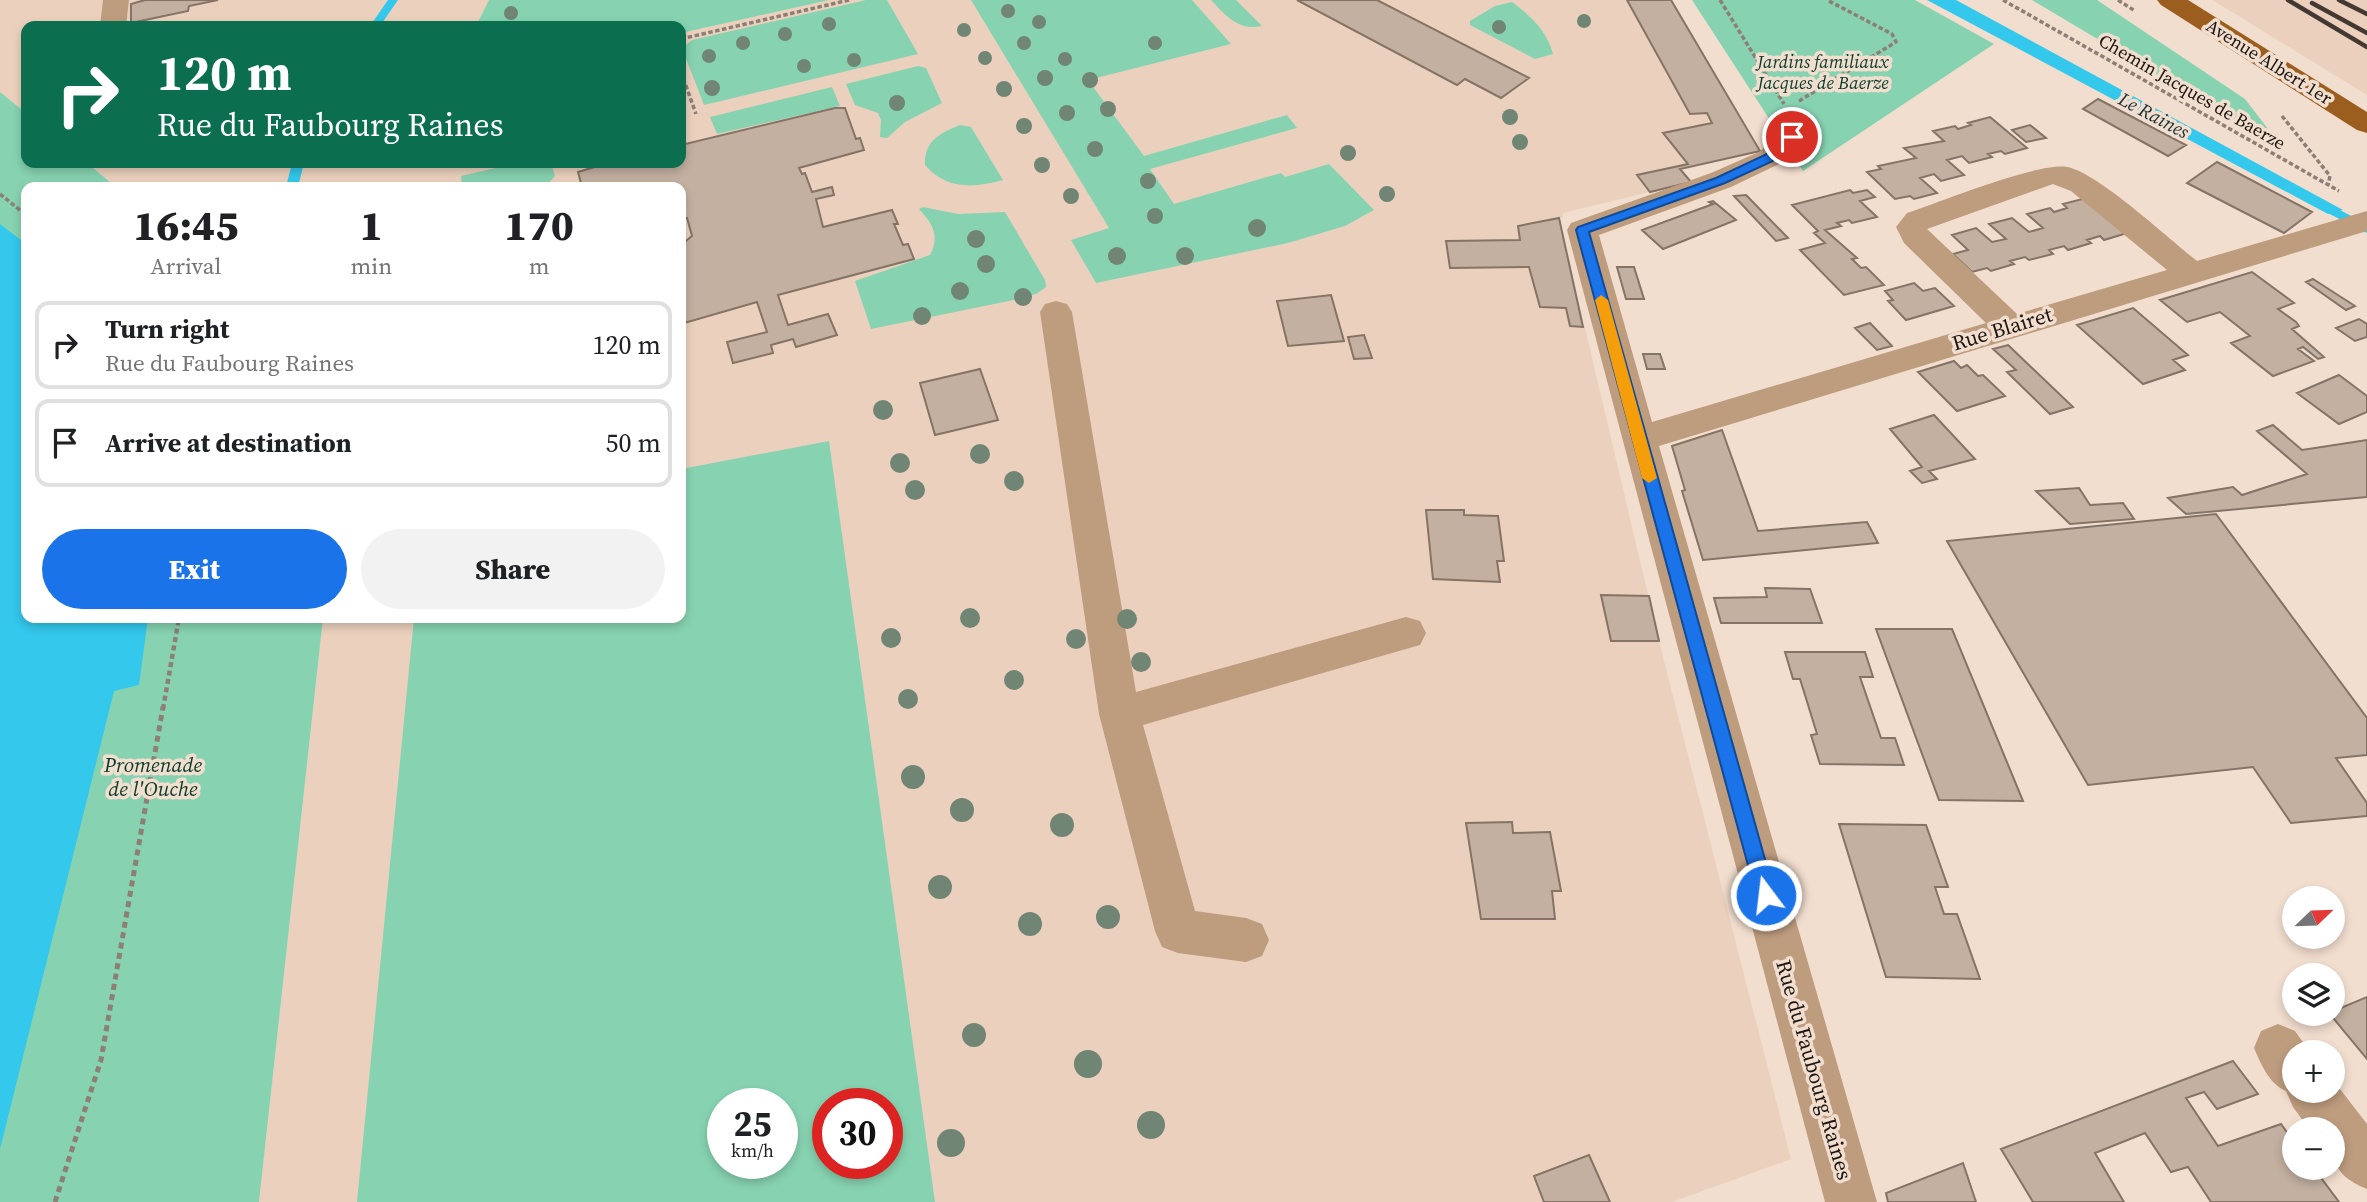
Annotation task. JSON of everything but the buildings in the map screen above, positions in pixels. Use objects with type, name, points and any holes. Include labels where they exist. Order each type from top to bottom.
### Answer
[{"type":"main road","name":"Avenue Albert 1er","points":[[2170,0],[2367,124]]},
{"type":"street","points":[[114,21],[116,0]]},
{"type":"street","name":"Rue du Faubourg Raines","points":[[1790,123],[1769,158],[1721,180],[1582,230],[1851,1202]]},
{"type":"street","points":[[2009,326],[1915,236],[1912,227],[1918,220],[2051,175],[2066,176],[2082,184],[2191,273]]},
{"type":"street","name":"Rue Blairet","points":[[1639,439],[2009,326],[2367,221]]},
{"type":"street","points":[[1056,312],[1119,715],[1178,931],[1246,940]]},
{"type":"street","points":[[1119,715],[1406,633]]},
{"type":"street","points":[[2320,1103],[2367,1164]]},
{"type":"path","points":[[686,38],[849,0]]},
{"type":"path","points":[[1720,0],[1790,123],[1896,42],[1892,34],[1827,0]]},
{"type":"path","name":"Chemin Jacques de Baerze","points":[[2003,0],[2348,197]]},
{"type":"path","points":[[686,86],[696,114]]},
{"type":"path","points":[[2279,113],[2330,176],[2328,185]]},
{"type":"path","points":[[0,194],[21,211]]},
{"type":"path","points":[[55,1202],[101,1060],[178,623]]},
{"type":"shaded area","points":[[0,0],[1671,0],[1760,151],[1680,169],[1691,182],[1563,213],[1563,218],[1559,218],[1659,641],[1791,1159],[1672,1202],[259,1202],[322,623],[686,623],[686,182],[110,182],[93,168],[686,168],[686,21],[21,21],[21,109],[0,92]]},
{"type":"shaded area","points":[[2212,0],[2367,0],[2367,95],[2245,20]]},
{"type":"green space","points":[[489,0],[829,0],[686,32],[686,21],[478,21]]},
{"type":"green space","points":[[866,0],[887,0],[918,54],[704,105],[686,58],[686,45],[692,40]]},
{"type":"green space","points":[[971,0],[1192,0],[1231,44],[1088,80],[1144,156],[1287,115],[1297,128],[1150,169],[1174,204],[1281,173],[1285,177],[1329,164],[1374,210],[1345,226],[1288,243],[1096,283],[1071,240],[1109,228]]},
{"type":"green space","points":[[1211,0],[1236,0],[1262,26],[1240,24],[1228,17]]},
{"type":"green space","name":"Jardins familiaux Jacques de Baerze","points":[[1692,0],[1915,0],[1994,44],[1803,171]]},
{"type":"green space","points":[[2032,0],[2097,0],[2245,99],[2285,151]]},
{"type":"green space","points":[[1512,2],[1537,25],[1547,38],[1553,54],[1535,59],[1470,25],[1470,21],[1495,6]]},
{"type":"green space","points":[[918,66],[926,68],[942,103],[905,122],[887,138],[880,137],[881,120],[878,113],[855,105],[846,84]]},
{"type":"green space","points":[[832,87],[840,106],[717,134],[710,117]]},
{"type":"green space","name":"Promenade de l'Ouche","points":[[0,92],[21,109],[21,168],[93,168],[110,182],[21,182],[21,623],[322,623],[259,1202],[0,1202]]},
{"type":"green space","points":[[960,125],[971,127],[1003,180],[982,185],[961,185],[942,179],[925,165],[930,144],[946,131]]},
{"type":"green space","points":[[495,168],[553,168],[555,176],[550,182],[462,182],[461,176]]},
{"type":"green space","points":[[923,207],[958,214],[1005,212],[1045,280],[1046,287],[1036,294],[1009,301],[871,329],[855,281],[930,255],[935,236],[931,225],[919,209]]},
{"type":"green space","points":[[829,441],[935,1202],[357,1202],[414,623],[686,623],[686,468]]},
{"type":"water","points":[[1927,0],[1956,0],[2343,210],[2328,214]]},
{"type":"water","points":[[0,224],[21,240],[21,623],[147,623],[139,685],[114,691],[0,1149]]},
{"type":"waterway","points":[[378,21],[393,0]]},
{"type":"waterway","points":[[293,182],[297,168]]},
{"type":"waterway","name":"Le Raines","points":[[2316,202],[2367,229]]},
{"type":"railway","points":[[2288,0],[2367,47]]},
{"type":"railway","points":[[2339,0],[2367,14]]},
{"type":"railway","points":[[2312,3],[2367,33]]},
{"type":"slow traffic","points":[[1601,300],[1649,478]]},
{"type":"route","points":[[1766,895],[1582,230],[1721,180],[1769,158],[1792,137]]}]
